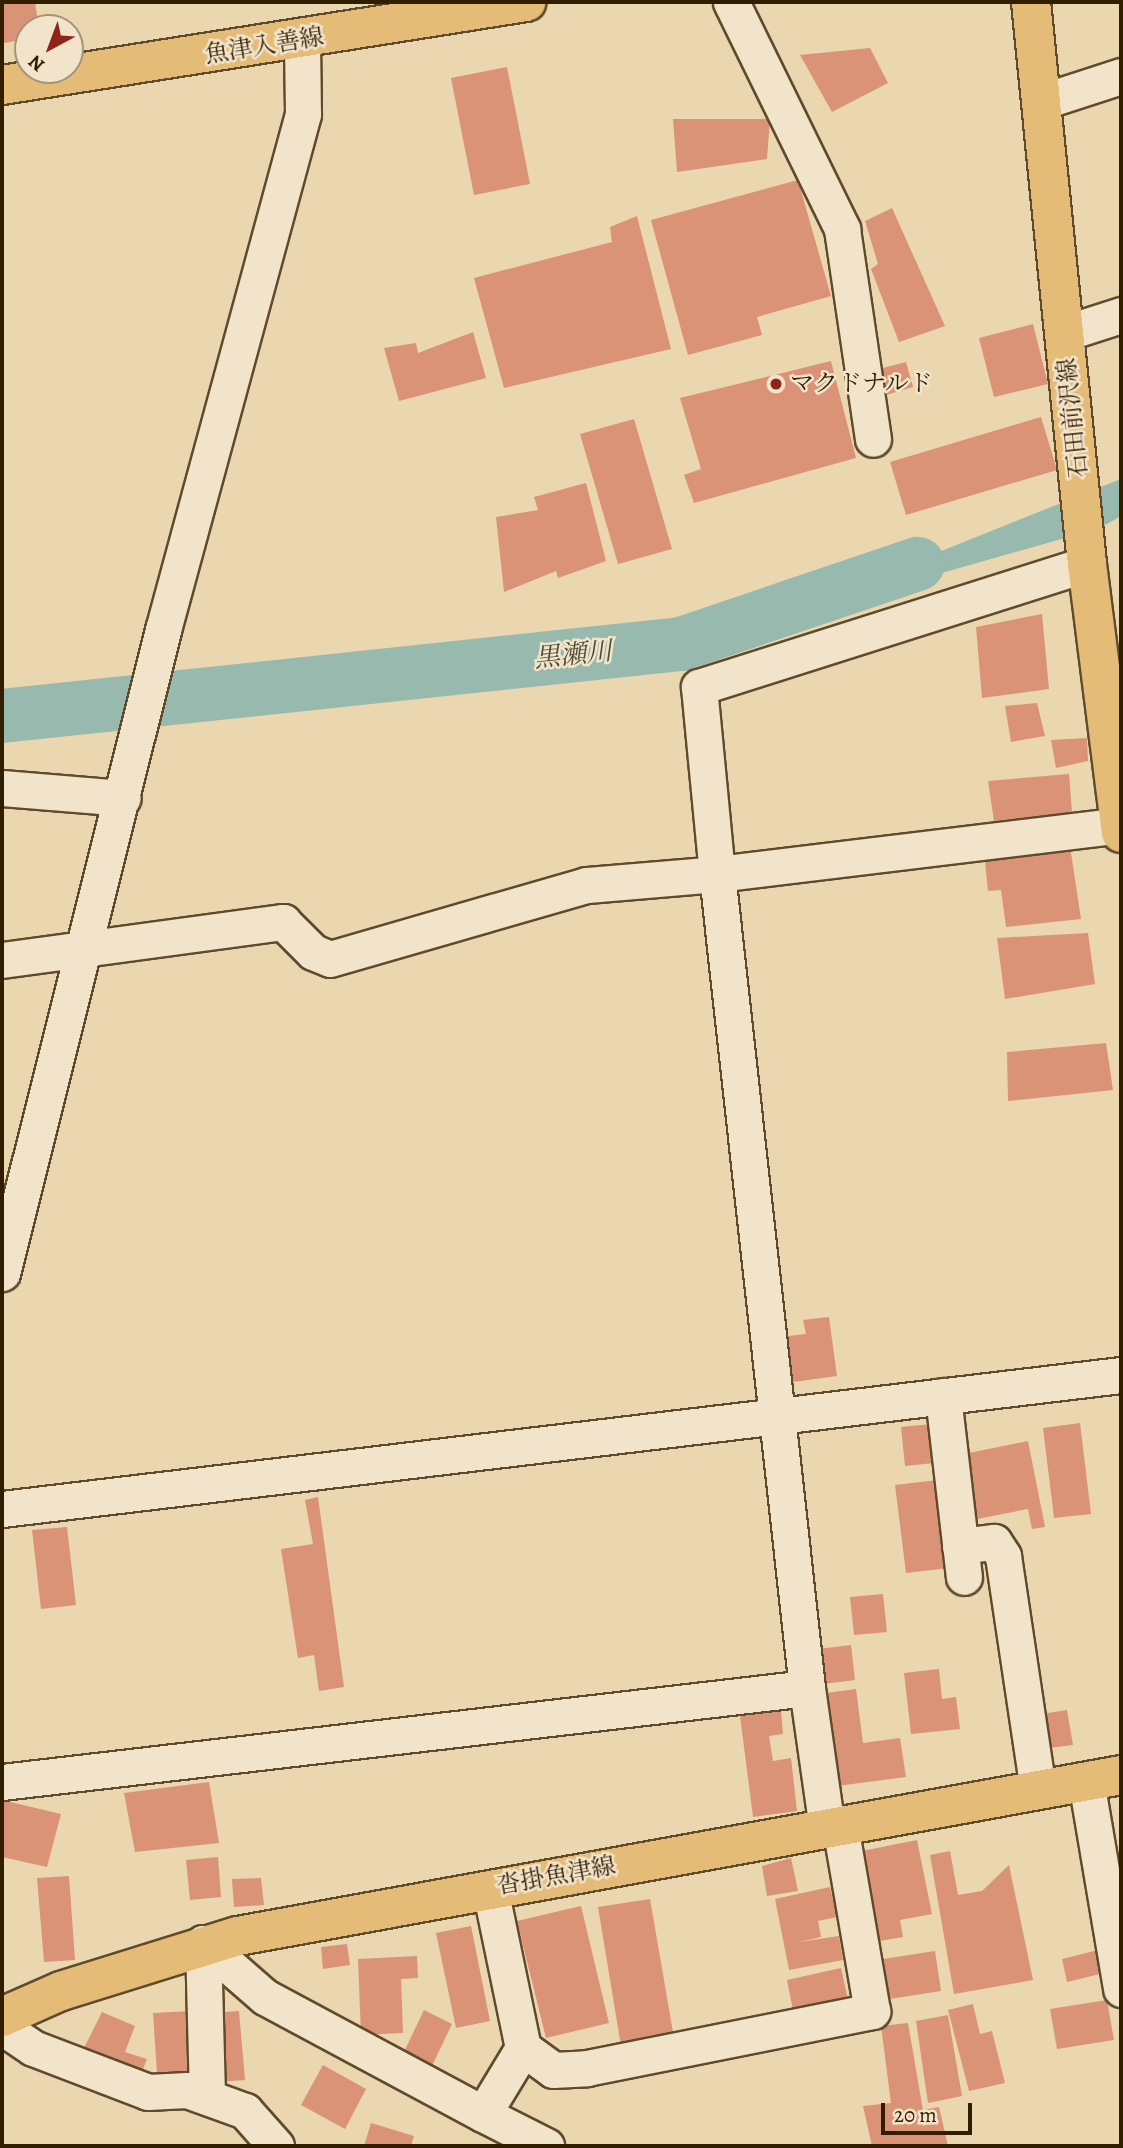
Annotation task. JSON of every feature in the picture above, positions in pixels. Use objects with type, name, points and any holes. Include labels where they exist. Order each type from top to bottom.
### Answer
[{"type":"main road","name":"魚津入善線","points":[[2,85],[302,39],[407,11],[526,2]]},
{"type":"main road","name":"石田前沢線","points":[[1031,2],[1087,565],[1121,829]]},
{"type":"main road","name":"沓掛魚津線","points":[[2,2017],[203,1943],[490,1888],[1104,1778]]},
{"type":"street","points":[[731,2],[842,229],[873,439]]},
{"type":"street","points":[[2,1273],[163,630],[303,114],[302,39]]},
{"type":"street","points":[[1041,102],[1121,76]]},
{"type":"street","points":[[1065,333],[1121,316]]},
{"type":"street","points":[[490,1888],[523,2048],[553,2070],[587,2068],[872,2011],[807,1688],[717,874],[699,687],[1087,565]]},
{"type":"street","points":[[2,788],[123,798]]},
{"type":"street","points":[[2,960],[284,922],[313,952],[330,959],[587,885],[717,874],[1121,829]]},
{"type":"street","points":[[2,1509],[1121,1375]]},
{"type":"street","points":[[943,1396],[962,1561],[995,1542],[1003,1556],[1038,1790]]},
{"type":"street","points":[[2,1782],[807,1688]]},
{"type":"street","points":[[1104,1778],[1121,1989]]},
{"type":"street","points":[[203,1943],[207,2097]]},
{"type":"street","points":[[203,1943],[265,1997],[546,2146]]},
{"type":"street","points":[[2,2027],[33,2048],[148,2092],[187,2090],[245,2111],[276,2146]]},
{"type":"street","points":[[483,2114],[523,2048]]},
{"type":"water","points":[[1121,479],[1121,516],[1100,528],[752,627]]},
{"type":"building","points":[[2,2],[35,2],[37,14],[14,14],[14,41],[4,43]]},
{"type":"building","points":[[870,48],[888,83],[832,112],[800,55]]},
{"type":"building","points":[[507,67],[530,184],[474,195],[451,78]]},
{"type":"building","points":[[673,119],[770,119],[767,159],[677,172]]},
{"type":"building","points":[[798,180],[831,296],[757,317],[762,335],[688,355],[651,220]]},
{"type":"building","points":[[892,208],[945,326],[899,342],[871,269],[878,264],[865,221]]},
{"type":"building","points":[[637,216],[671,349],[504,388],[474,278],[612,242],[610,227]]},
{"type":"building","points":[[1033,324],[1048,384],[994,397],[979,338]]},
{"type":"building","points":[[473,332],[486,378],[399,401],[384,348],[416,343],[418,353]]},
{"type":"building","points":[[831,361],[856,458],[694,503],[684,475],[701,469],[680,398]]},
{"type":"building","points":[[906,362],[913,387],[886,395],[879,369]]},
{"type":"building","points":[[1041,417],[1057,470],[906,515],[890,462]]},
{"type":"building","points":[[634,419],[672,549],[618,564],[580,434]]},
{"type":"building","points":[[586,483],[606,561],[558,578],[556,571],[504,592],[496,517],[538,510],[534,497]]},
{"type":"building","points":[[1042,614],[1049,689],[982,698],[976,627]]},
{"type":"building","points":[[1037,703],[1045,736],[1011,742],[1005,706]]},
{"type":"building","points":[[1087,738],[1088,761],[1056,768],[1051,740]]},
{"type":"building","points":[[1069,774],[1072,812],[994,821],[988,781]]},
{"type":"building","points":[[1070,846],[1081,919],[1006,927],[1001,890],[988,891],[985,861]]},
{"type":"building","points":[[1088,933],[1095,984],[1005,999],[997,938]]},
{"type":"building","points":[[1106,1043],[1113,1090],[1008,1101],[1007,1052]]},
{"type":"building","points":[[829,1317],[837,1376],[786,1383],[779,1337],[806,1334],[803,1320]]},
{"type":"building","points":[[1080,1423],[1091,1514],[1054,1518],[1043,1428]]},
{"type":"building","points":[[931,1424],[934,1463],[905,1466],[901,1427]]},
{"type":"building","points":[[1028,1441],[1045,1527],[1032,1529],[1028,1509],[977,1519],[964,1454]]},
{"type":"building","points":[[938,1480],[949,1568],[906,1573],[895,1485]]},
{"type":"building","points":[[318,1497],[344,1687],[319,1691],[314,1655],[298,1658],[281,1549],[313,1544],[305,1500]]},
{"type":"building","points":[[67,1527],[76,1605],[41,1609],[32,1530]]},
{"type":"building","points":[[883,1594],[887,1632],[854,1635],[850,1597]]},
{"type":"building","points":[[851,1645],[855,1680],[823,1684],[818,1649]]},
{"type":"building","points":[[939,1669],[942,1699],[956,1697],[960,1729],[911,1734],[904,1673]]},
{"type":"building","points":[[856,1689],[863,1743],[900,1738],[906,1777],[837,1786],[826,1693]]},
{"type":"building","points":[[1067,1710],[1073,1745],[1041,1749],[1035,1715]]},
{"type":"building","points":[[781,1711],[783,1734],[769,1736],[773,1761],[791,1758],[797,1811],[753,1817],[740,1716]]},
{"type":"building","points":[[209,1782],[219,1843],[135,1852],[124,1793]]},
{"type":"building","points":[[2,1800],[61,1814],[47,1867],[2,1857]]},
{"type":"building","points":[[917,1840],[932,1914],[900,1920],[903,1937],[880,1941],[862,1851]]},
{"type":"building","points":[[950,1851],[958,1895],[982,1891],[1009,1865],[1033,1980],[954,1994],[930,1855]]},
{"type":"building","points":[[218,1857],[221,1897],[190,1900],[186,1860]]},
{"type":"building","points":[[791,1858],[798,1891],[767,1896],[762,1866]]},
{"type":"building","points":[[69,1876],[75,1960],[44,1962],[37,1878]]},
{"type":"building","points":[[261,1878],[264,1905],[234,1907],[232,1879]]},
{"type":"building","points":[[830,1887],[837,1917],[818,1921],[821,1937],[799,1942],[839,1936],[843,1960],[789,1970],[775,1899]]},
{"type":"building","points":[[650,1899],[674,2038],[621,2046],[598,1907]]},
{"type":"building","points":[[581,1906],[609,2023],[546,2038],[517,1921]]},
{"type":"building","points":[[471,1926],[490,2021],[456,2028],[436,1933]]},
{"type":"building","points":[[347,1944],[350,1965],[323,1969],[321,1947]]},
{"type":"building","points":[[1098,1950],[1104,1973],[1067,1982],[1062,1959]]},
{"type":"building","points":[[935,1951],[941,1991],[890,1999],[883,1959]]},
{"type":"building","points":[[417,1956],[418,1978],[401,1979],[403,2033],[361,2035],[358,1959]]},
{"type":"building","points":[[841,1968],[849,2004],[794,2015],[787,1980]]},
{"type":"building","points":[[1107,2000],[1114,2040],[1057,2049],[1050,2009]]},
{"type":"building","points":[[973,2004],[980,2034],[992,2031],[1005,2083],[969,2091],[948,2010]]},
{"type":"building","points":[[424,2010],[452,2024],[431,2068],[403,2054]]},
{"type":"building","points":[[193,2011],[196,2071],[157,2073],[153,2013]]},
{"type":"building","points":[[239,2011],[245,2080],[216,2082],[210,2013]]},
{"type":"building","points":[[102,2012],[135,2026],[125,2052],[147,2059],[140,2077],[82,2052]]},
{"type":"building","points":[[948,2015],[962,2096],[928,2103],[916,2021]]},
{"type":"building","points":[[908,2023],[923,2110],[939,2107],[948,2146],[872,2146],[863,2106],[891,2103],[881,2026]]},
{"type":"building","points":[[323,2065],[366,2089],[345,2129],[301,2105]]},
{"type":"building","points":[[371,2123],[414,2136],[411,2146],[364,2146]]},
{"type":"waterway","name":"黒瀬川","points":[[2,716],[681,644],[918,564]]},
{"type":"place","name":"マクドナルド","points":[[776,384]]}]
